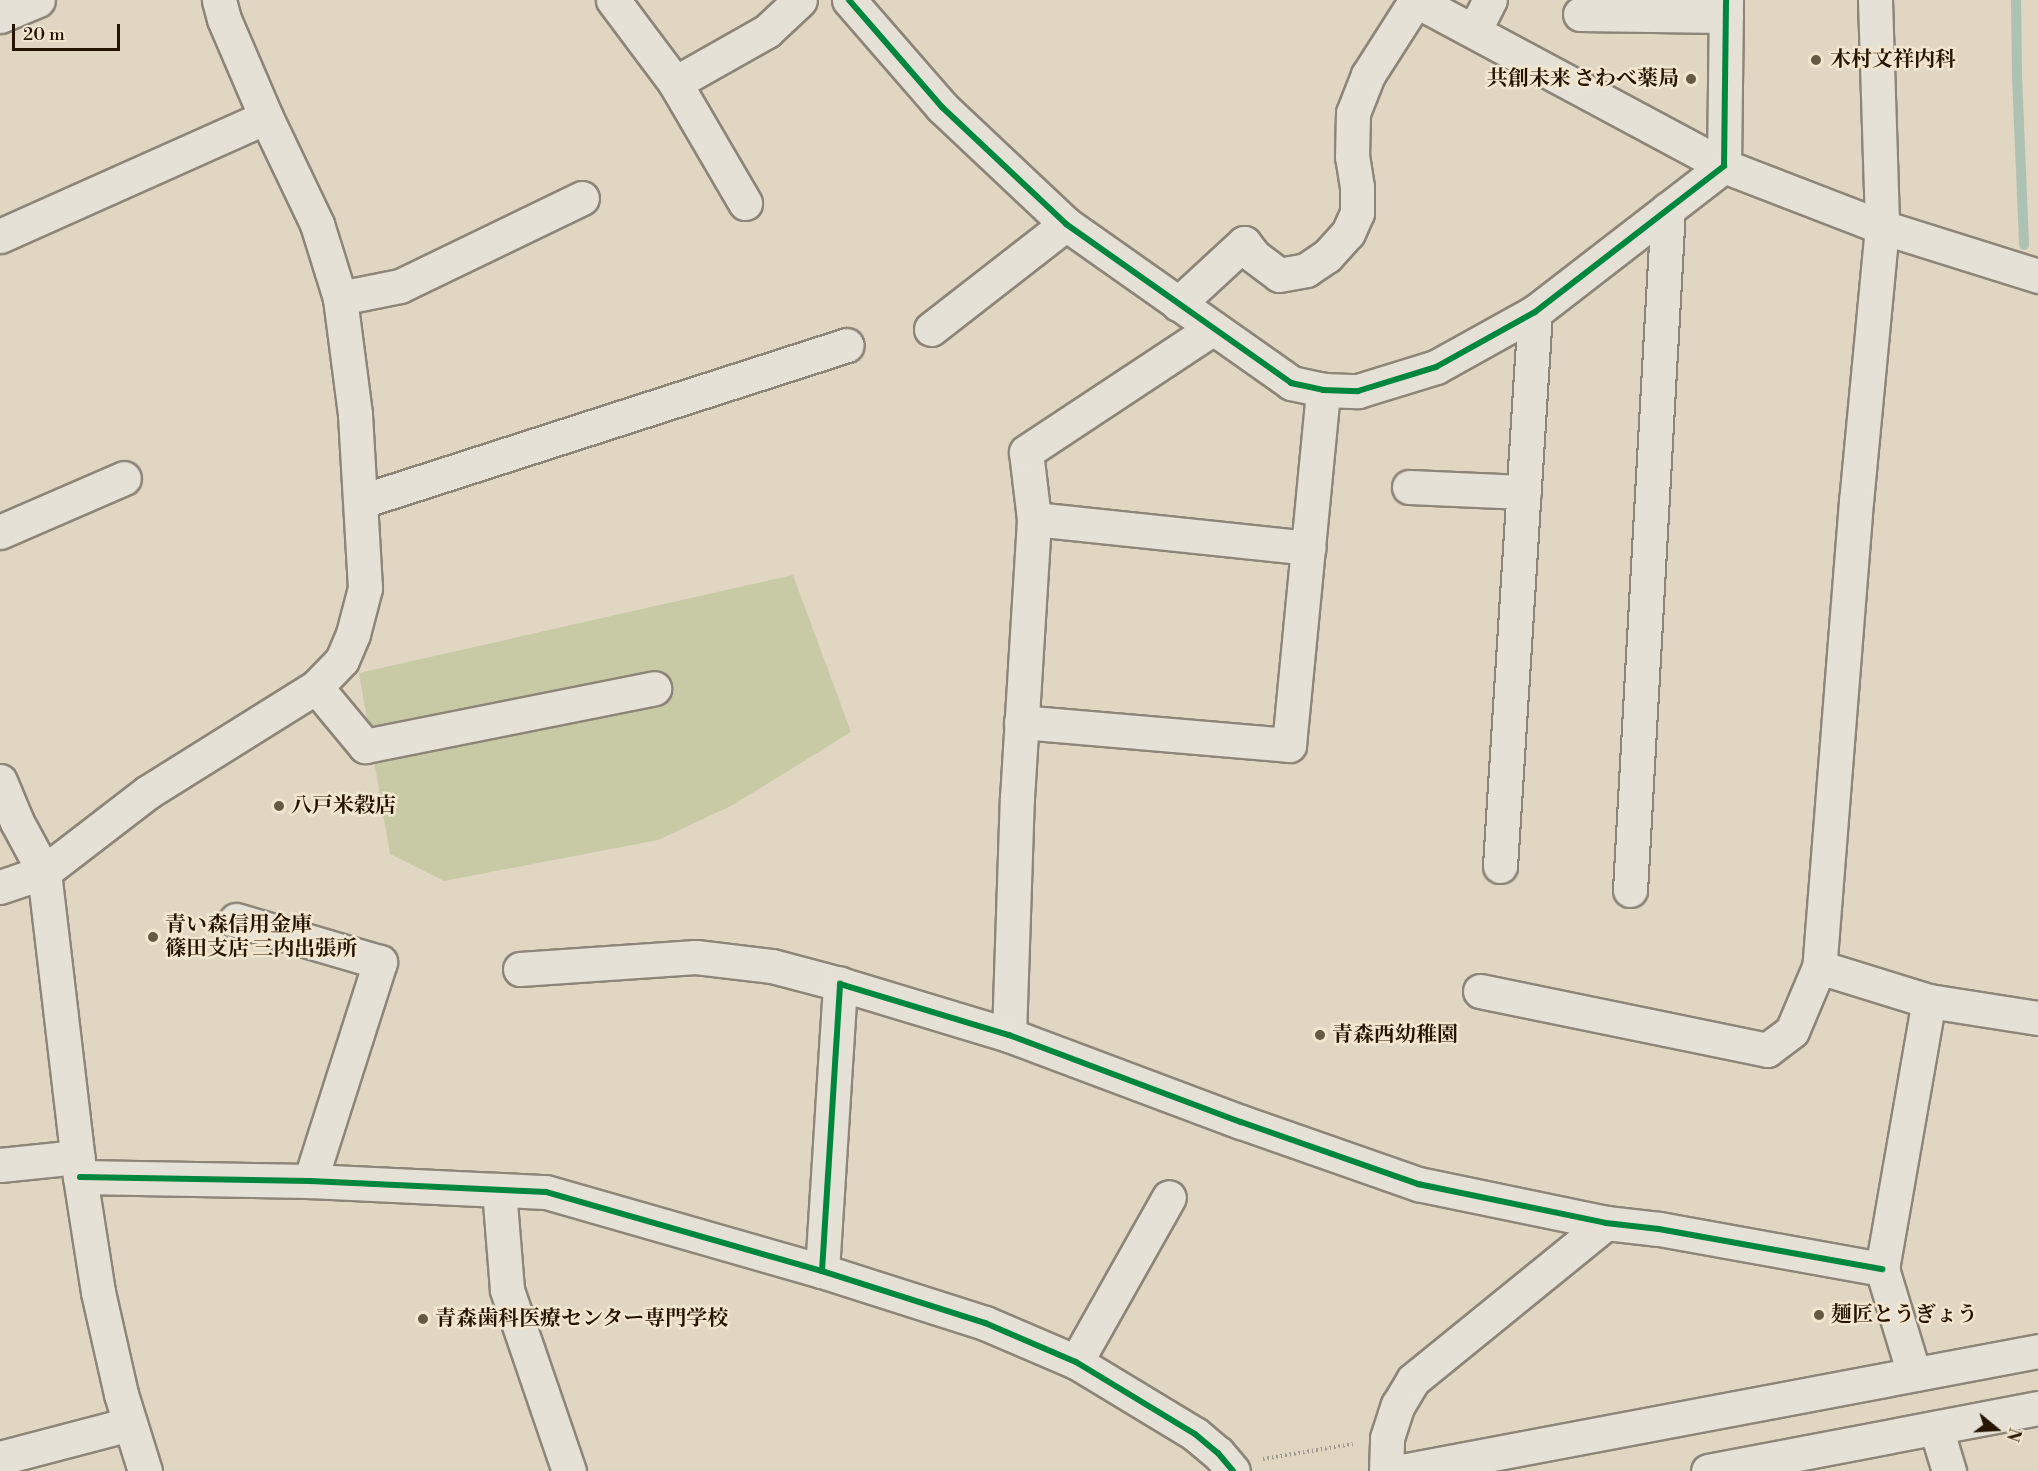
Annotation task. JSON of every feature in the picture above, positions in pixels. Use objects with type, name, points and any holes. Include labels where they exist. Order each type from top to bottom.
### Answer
[{"type":"street","points":[[0,16],[38,0]]},
{"type":"street","points":[[0,887],[44,872],[148,792],[316,687],[342,660],[353,634],[365,588],[362,501],[355,414],[340,298],[317,225],[266,117],[224,19],[219,0]]},
{"type":"street","points":[[613,0],[675,83],[745,203]]},
{"type":"street","points":[[675,83],[767,31],[800,0]]},
{"type":"street","points":[[849,0],[942,107],[1065,224],[1292,383],[1323,390],[1358,391],[1436,367],[1535,312],[1724,166]]},
{"type":"street","points":[[1178,304],[1244,243],[1254,256],[1279,275],[1306,270],[1327,256],[1348,233],[1357,213],[1357,187],[1352,157],[1353,113],[1368,75],[1416,0],[1724,166],[1882,227],[2038,276]]},
{"type":"street","points":[[1474,31],[1490,0]]},
{"type":"street","points":[[1480,991],[1767,1050],[1792,1031],[1819,967],[1856,501],[1882,227],[1875,0]]},
{"type":"street","points":[[1580,14],[1726,8],[1724,166]]},
{"type":"street","points":[[0,236],[266,117]]},
{"type":"street","points":[[340,298],[400,286],[582,198]]},
{"type":"street","points":[[1630,890],[1668,209]]},
{"type":"street","points":[[931,329],[1065,224]]},
{"type":"street","points":[[1500,866],[1535,312]]},
{"type":"street","points":[[1009,1035],[1021,722],[1034,519],[1026,452],[1213,328]]},
{"type":"street","points":[[362,501],[847,345]]},
{"type":"street","points":[[1021,722],[1289,745],[1323,390]]},
{"type":"street","points":[[0,532],[124,478]]},
{"type":"street","points":[[1409,487],[1524,492]]},
{"type":"street","points":[[1034,519],[1308,548]]},
{"type":"street","points":[[316,687],[364,746],[654,688]]},
{"type":"street","points":[[0,781],[16,822],[44,872],[79,1167],[98,1292],[130,1424],[145,1471]]},
{"type":"street","points":[[236,920],[380,962],[310,1181]]},
{"type":"street","points":[[520,969],[696,957],[772,966],[1009,1035],[1241,1122],[1418,1184],[1606,1223],[1671,1232],[1882,1269]]},
{"type":"street","points":[[1819,967],[1929,1001],[2038,1018]]},
{"type":"street","points":[[822,1272],[840,984]]},
{"type":"street","points":[[1914,1374],[1882,1269],[1929,1001]]},
{"type":"street","points":[[0,1165],[79,1167],[546,1192],[822,1272],[985,1323],[1076,1362],[1196,1434],[1218,1453],[1233,1471]]},
{"type":"street","points":[[499,1190],[507,1290],[569,1471]]},
{"type":"street","points":[[1076,1362],[1169,1197]]},
{"type":"street","points":[[1386,1471],[1387,1438],[1398,1405],[1413,1380],[1606,1223]]},
{"type":"street","points":[[1402,1471],[2038,1351]]},
{"type":"street","points":[[1708,1471],[1757,1466],[2038,1408]]},
{"type":"street","points":[[0,1458],[130,1424]]},
{"type":"street","points":[[1936,1428],[1949,1471]]},
{"type":"green space","points":[[793,575],[851,732],[733,805],[658,840],[444,881],[390,854],[359,673]]},
{"type":"waterway","points":[[2016,0],[2024,245]]},
{"type":"cycle path","points":[[849,0],[942,107],[1066,224],[1291,383],[1323,390],[1358,391],[1436,367],[1535,312],[1724,166],[1726,0]]},
{"type":"cycle path","points":[[822,1271],[840,984],[1009,1035],[1241,1122],[1418,1184],[1606,1223],[1659,1229],[1882,1269]]},
{"type":"cycle path","points":[[80,1177],[310,1181],[546,1192],[822,1271],[985,1323],[1076,1362],[1195,1434],[1218,1453],[1233,1471]]},
{"type":"place","name":"木村文祥内科","points":[[1816,60]]},
{"type":"place","name":"共創未来 さわべ薬局","points":[[1691,79]]},
{"type":"place","name":"八戸米穀店","points":[[279,806]]},
{"type":"place","name":"青い森信用金庫 篠田支店 三内出張所","points":[[153,937]]},
{"type":"place","name":"青森西幼稚園","points":[[1320,1035]]},
{"type":"place","name":"麺匠とうぎょう","points":[[1819,1315]]},
{"type":"place","name":"青森歯科医療センター専門学校","points":[[423,1319]]}]
